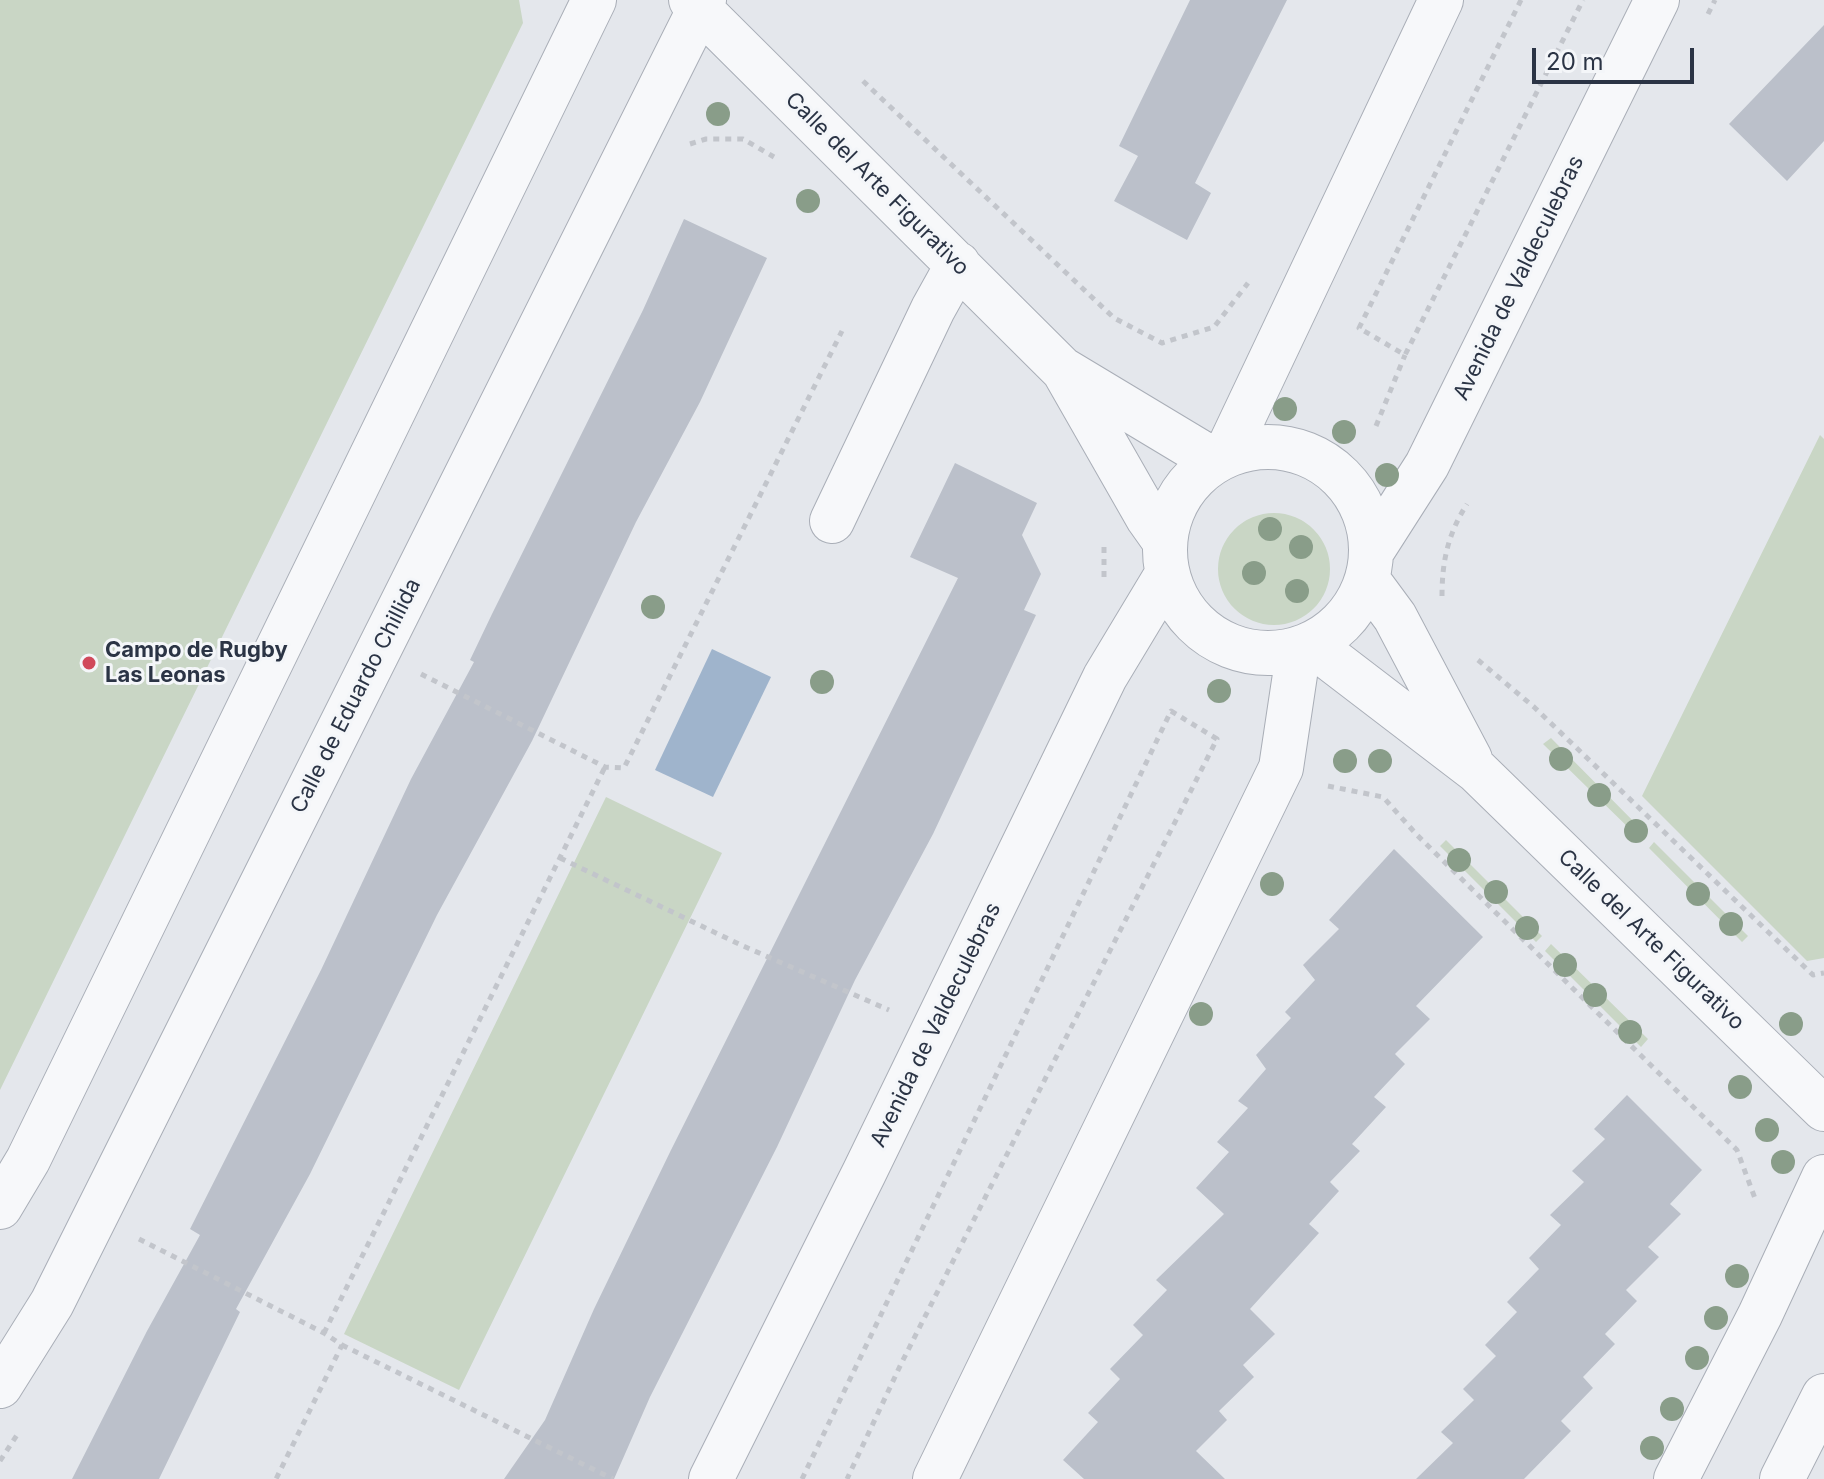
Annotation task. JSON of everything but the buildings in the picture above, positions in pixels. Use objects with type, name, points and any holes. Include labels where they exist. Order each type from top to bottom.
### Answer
[{"type":"street","points":[[0,1207],[28,1160],[594,0]]},
{"type":"street","points":[[1220,458],[1441,0]]},
{"type":"street","name":"Avenida de Valdeculebras","points":[[1370,565],[1427,465],[1657,0]]},
{"type":"street","name":"Calle del Arte Figurativo","points":[[698,3],[1062,369],[1148,518],[1166,558]]},
{"type":"street","name":"Calle de Eduardo Chillida","points":[[0,1386],[52,1303],[698,3]]},
{"type":"street","points":[[832,521],[933,309],[958,264]]},
{"type":"street","name":"Calle del Arte Figurativo","points":[[1062,369],[1220,458]]},
{"type":"street","points":[[1258,447],[1293,450],[1324,464],[1350,487],[1366,517],[1370,565],[1355,606],[1336,629],[1305,646],[1266,653],[1232,647],[1203,631],[1180,606],[1166,558],[1169,517],[1180,495],[1195,476],[1220,458],[1258,447]]},
{"type":"street","name":"Avenida de Valdeculebras","points":[[711,1479],[1166,558]]},
{"type":"street","name":"Calle del Arte Figurativo","points":[[1370,565],[1477,771]]},
{"type":"street","points":[[935,1479],[1281,768],[1305,646]]},
{"type":"street","name":"Calle del Arte Figurativo","points":[[1305,646],[1477,771],[1824,1109]]},
{"type":"street","points":[[1676,1479],[1760,1315],[1824,1177]]},
{"type":"street","points":[[1782,1479],[1824,1396]]},
{"type":"path","points":[[1405,355],[1359,328],[1521,0]]},
{"type":"path","points":[[1376,426],[1405,355],[1583,0]]},
{"type":"path","points":[[863,81],[1114,318],[1162,343],[1214,327],[1256,271]]},
{"type":"path","points":[[413,670],[605,767],[624,768],[842,331]]},
{"type":"path","points":[[1442,605],[1442,566],[1452,529],[1467,503]]},
{"type":"path","points":[[1099,589],[1105,577],[1104,532]]},
{"type":"path","points":[[1477,659],[1534,707],[1813,975],[1824,973]]},
{"type":"path","points":[[802,1479],[1171,711],[1217,739],[901,1364],[847,1479]]},
{"type":"path","points":[[324,1333],[605,767]]},
{"type":"path","points":[[1328,786],[1383,797],[1428,846],[1737,1150],[1757,1200]]},
{"type":"path","points":[[560,858],[741,945],[893,1012]]},
{"type":"path","points":[[133,1236],[342,1345],[613,1479]]},
{"type":"path","points":[[276,1479],[342,1345]]},
{"type":"green space","points":[[0,0],[519,0],[523,23],[0,1090]]},
{"type":"green space","points":[[1820,435],[1824,439],[1824,958],[1807,961],[1642,796]]},
{"type":"green space","points":[[1274,513],[1295,517],[1314,529],[1326,548],[1330,569],[1326,590],[1314,609],[1295,621],[1274,625],[1253,621],[1234,609],[1222,590],[1218,569],[1222,548],[1234,529],[1253,517]]},
{"type":"green space","points":[[1551,738],[1644,832],[1639,838],[1543,744]]},
{"type":"green space","points":[[606,797],[722,853],[459,1390],[344,1334]]},
{"type":"green space","points":[[1446,840],[1542,936],[1536,942],[1440,846]]},
{"type":"green space","points":[[1654,842],[1748,936],[1742,942],[1649,848]]},
{"type":"green space","points":[[1551,944],[1648,1039],[1641,1047],[1545,951]]},
{"type":"water","points":[[712,649],[771,677],[713,797],[655,770]]},
{"type":"place","name":"Campo de Rugby Las Leonas","points":[[89,663]]}]
